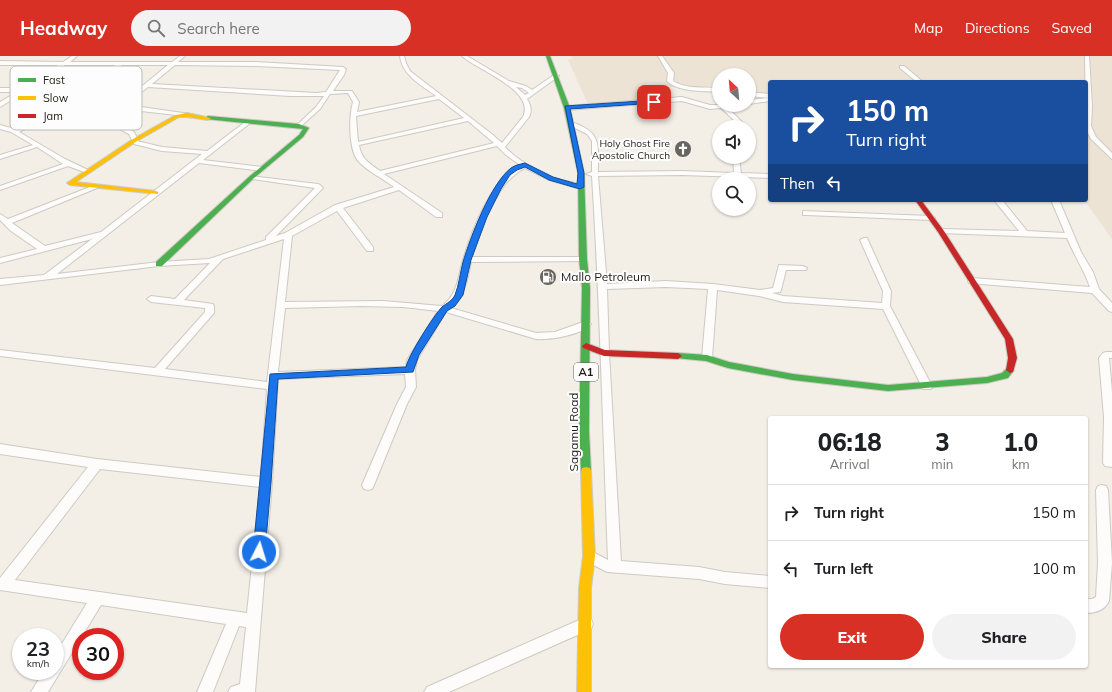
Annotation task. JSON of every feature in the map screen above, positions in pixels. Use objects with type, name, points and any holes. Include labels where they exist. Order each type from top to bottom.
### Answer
[{"type":"main road","name":"Sagamu Road","points":[[548,56],[567,108],[581,173],[580,187],[586,324],[584,431],[589,556],[585,588],[586,624],[584,692]]},
{"type":"main road","points":[[156,193],[70,183],[135,140],[172,119],[183,115],[247,123],[299,126],[304,127],[306,130],[252,177],[159,264]]},
{"type":"main road","points":[[586,346],[604,353],[657,354],[707,358],[728,365],[817,380],[888,388],[927,386],[998,378],[1010,372],[1013,364],[1013,353],[1010,339],[919,202]]},
{"type":"street","points":[[60,66],[75,56]]},
{"type":"street","points":[[107,64],[118,56]]},
{"type":"street","points":[[142,88],[184,56]]},
{"type":"street","points":[[402,56],[403,63],[408,72],[491,136],[508,154],[551,179],[580,187]]},
{"type":"street","points":[[379,173],[500,145],[527,114],[528,107],[525,98],[509,83],[464,56]]},
{"type":"street","points":[[660,56],[671,73],[669,79],[674,84],[688,88],[712,90]]},
{"type":"street","points":[[1087,56],[1088,80]]},
{"type":"street","points":[[0,67],[3,64],[64,63],[256,64],[342,69],[341,75],[318,108],[299,126]]},
{"type":"street","points":[[902,67],[918,80]]},
{"type":"street","points":[[525,98],[556,76]]},
{"type":"street","points":[[1088,81],[1088,126],[1093,138],[1112,157]]},
{"type":"street","points":[[509,83],[524,87],[533,93]]},
{"type":"street","points":[[524,87],[544,84]]},
{"type":"street","points":[[146,85],[206,87],[313,96],[350,92],[356,102],[353,115],[358,157],[361,161],[399,188],[440,215]]},
{"type":"street","points":[[756,95],[768,96]]},
{"type":"street","points":[[353,115],[440,97]]},
{"type":"street","points":[[0,105],[10,99]]},
{"type":"street","points":[[567,108],[682,99],[712,107]]},
{"type":"street","points":[[756,101],[768,100]]},
{"type":"street","points":[[142,110],[183,115]]},
{"type":"street","points":[[731,112],[738,120]]},
{"type":"street","points":[[356,144],[468,119]]},
{"type":"street","points":[[47,278],[247,123]]},
{"type":"street","points":[[571,124],[589,134],[595,141],[595,174],[602,287],[615,565]]},
{"type":"street","points":[[0,128],[10,129]]},
{"type":"street","points":[[13,130],[69,164],[86,171]]},
{"type":"street","points":[[125,130],[132,134],[136,143],[139,144],[208,153]]},
{"type":"street","points":[[0,157],[38,145]]},
{"type":"street","points":[[198,161],[262,169]]},
{"type":"street","points":[[0,188],[69,164]]},
{"type":"street","points":[[368,485],[402,404],[411,387],[410,370],[412,360],[444,309],[452,304],[459,295],[468,260],[483,217],[503,180],[515,168],[525,165]]},
{"type":"street","points":[[581,173],[712,174]]},
{"type":"street","points":[[756,175],[768,176]]},
{"type":"street","points":[[252,177],[315,184],[319,188],[268,241]]},
{"type":"street","points":[[7,222],[95,187]]},
{"type":"street","points":[[0,282],[47,278],[159,264],[200,262],[220,258],[288,235],[338,207],[399,188]]},
{"type":"street","points":[[1000,202],[1025,233]]},
{"type":"street","points":[[1056,202],[1077,252],[1089,272],[1095,290],[1112,309]]},
{"type":"street","points":[[338,207],[370,249]]},
{"type":"street","points":[[806,213],[931,218]]},
{"type":"street","points":[[0,216],[43,249]]},
{"type":"street","points":[[940,231],[1025,233],[1071,236]]},
{"type":"street","points":[[0,261],[104,233]]},
{"type":"street","points":[[236,692],[247,692],[266,483],[273,381],[288,235]]},
{"type":"street","points":[[864,240],[887,291],[886,306],[927,386]]},
{"type":"street","points":[[177,302],[220,258]]},
{"type":"street","points":[[468,260],[583,259]]},
{"type":"street","points":[[759,293],[777,290],[782,267],[803,268]]},
{"type":"street","points":[[972,281],[1095,290]]},
{"type":"street","points":[[602,287],[655,284],[713,287],[759,293],[783,299],[886,306]]},
{"type":"street","points":[[707,358],[713,287]]},
{"type":"street","points":[[151,299],[210,306],[209,313],[157,372]]},
{"type":"street","points":[[280,305],[379,303],[418,305],[444,309],[492,322],[510,329],[542,336],[551,336],[573,330],[586,324]]},
{"type":"street","points":[[0,353],[75,364],[273,381],[410,370]]},
{"type":"street","points":[[1109,463],[1109,417],[1104,358],[1106,355],[1112,354]]},
{"type":"street","points":[[0,450],[97,464],[266,483]]},
{"type":"street","points":[[2,584],[97,464]]},
{"type":"street","points":[[1088,606],[1093,606],[1102,601],[1105,563],[1102,490]]},
{"type":"street","points":[[589,556],[607,566],[615,565],[768,582]]},
{"type":"street","points":[[2,584],[253,620]]},
{"type":"street","points":[[64,653],[98,598]]},
{"type":"street","points":[[205,692],[235,618]]},
{"type":"street","points":[[432,692],[586,624]]},
{"type":"street","points":[[39,692],[47,680]]},
{"type":"shaded area","points":[[570,56],[1112,56],[1112,239],[1085,202],[1088,202],[1088,80],[768,80],[768,98],[756,97],[756,68],[712,68],[712,91],[646,84],[655,98],[588,104],[568,60],[573,58]]},
{"type":"traffic: fast","points":[[548,56],[567,108],[581,173],[583,259],[586,288],[584,431],[586,471]]},
{"type":"traffic: fast","points":[[159,264],[252,177],[301,136],[306,128],[299,126],[208,118]]},
{"type":"traffic: fast","points":[[678,356],[707,358],[728,365],[793,377],[888,388],[987,380],[1005,376],[1010,370]]},
{"type":"traffic: slow","points":[[156,193],[70,183],[135,140],[178,116],[187,115],[208,118]]},
{"type":"traffic: slow","points":[[584,692],[585,588],[589,556],[586,471]]},
{"type":"traffic: jam","points":[[919,202],[941,231],[1009,339],[1013,358],[1010,370]]},
{"type":"traffic: jam","points":[[586,346],[604,353],[678,356]]},
{"type":"place","name":"Holy Ghost Fire Apostolic Church","points":[[683,149]]},
{"type":"place","name":"Mallo Petroleum","points":[[548,277]]},
{"type":"route","points":[[259,552],[266,483],[273,376],[410,370],[415,354],[444,309],[452,304],[459,295],[468,260],[483,217],[503,180],[508,174],[515,168],[525,165],[558,182],[580,187],[581,173],[567,108],[654,102]]}]
